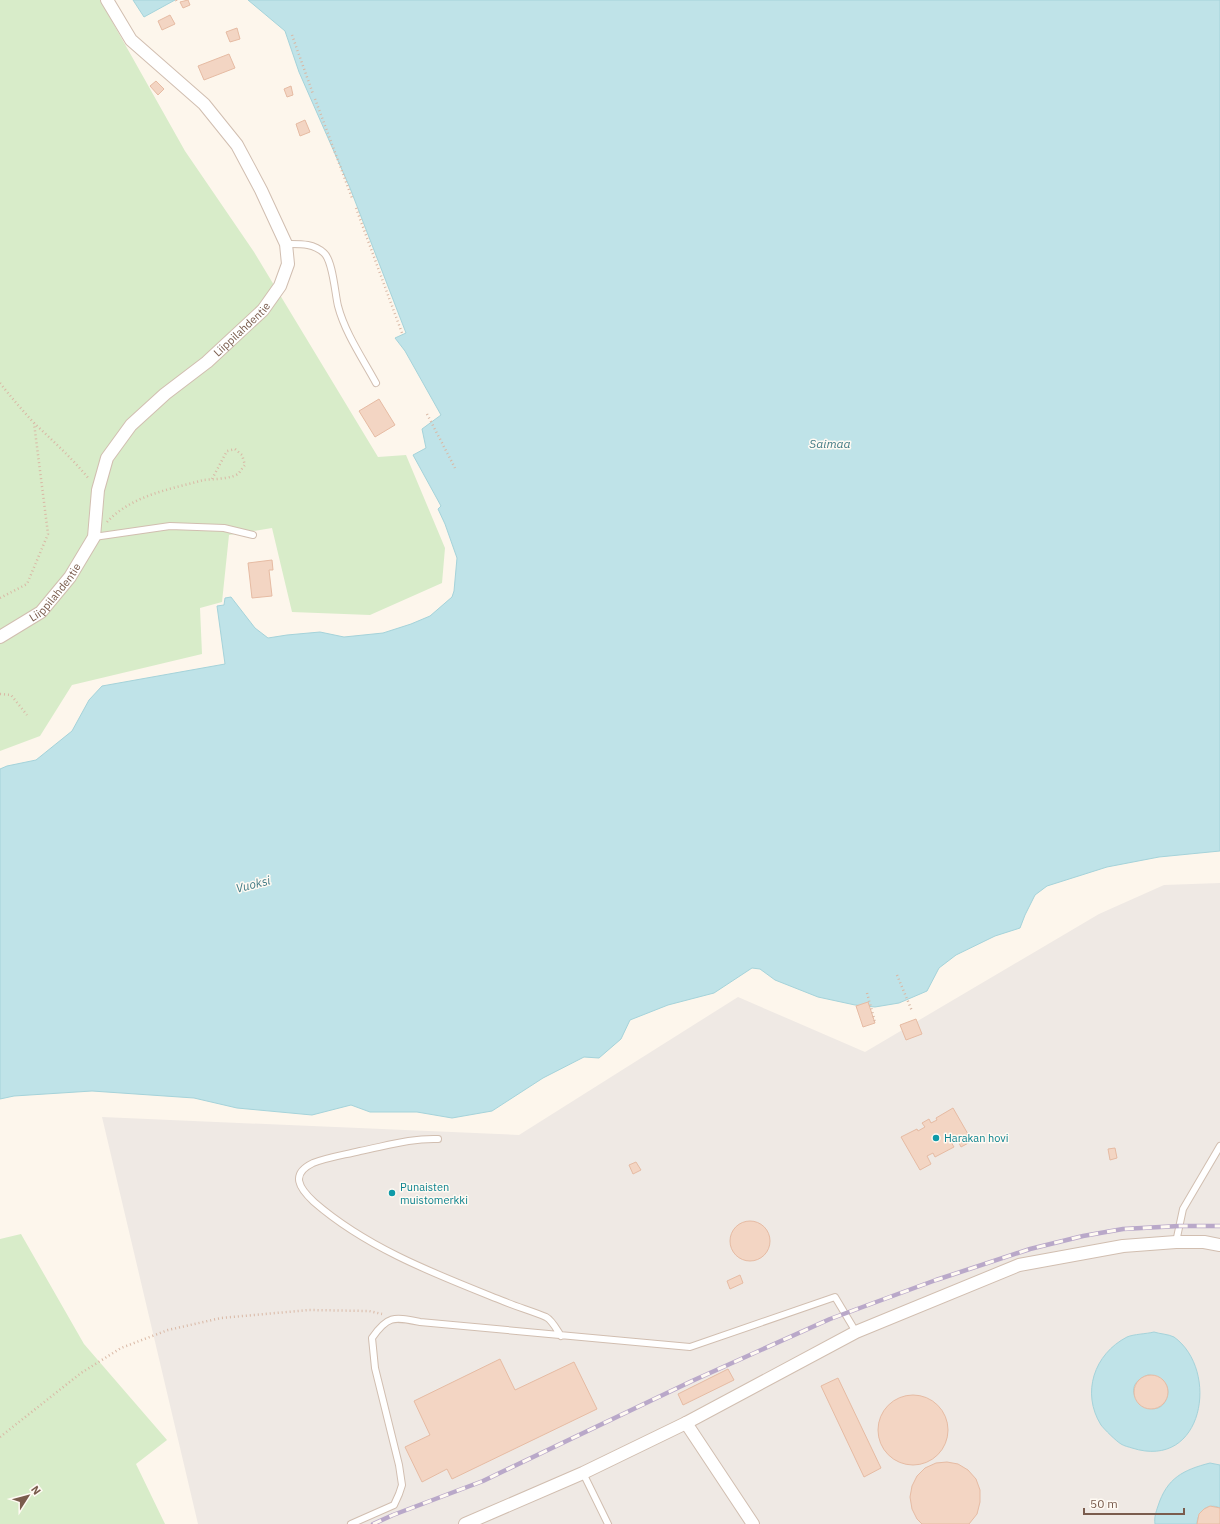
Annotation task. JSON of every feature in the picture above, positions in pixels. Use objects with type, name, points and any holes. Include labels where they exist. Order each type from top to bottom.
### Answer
[{"type":"street","name":"Liippilahdentie","points":[[0,637],[41,612],[70,577],[94,537],[98,490],[107,458],[131,425],[165,394],[207,362],[263,310],[280,286],[288,264],[286,244],[261,190],[237,145],[204,104],[132,40],[108,0]]},
{"type":"street","points":[[465,1524],[583,1473],[686,1423],[856,1332],[1019,1265],[1123,1246],[1176,1242],[1204,1242],[1220,1245]]},
{"type":"street","points":[[686,1423],[753,1524]]},
{"type":"lane","points":[[286,244],[312,245],[325,254],[332,273],[338,306],[350,335],[376,383]]},
{"type":"lane","points":[[94,537],[170,526],[224,528],[253,535]]},
{"type":"lane","points":[[438,1139],[421,1139],[337,1156],[313,1164],[302,1170],[298,1176],[298,1182],[308,1196],[326,1212],[344,1226],[374,1244],[468,1287],[548,1318],[561,1336]]},
{"type":"lane","points":[[1176,1242],[1183,1209],[1220,1146]]},
{"type":"lane","points":[[351,1524],[394,1504],[400,1494],[402,1485],[399,1465],[375,1368],[372,1338],[382,1323],[398,1318],[420,1322],[690,1348],[835,1297],[856,1332]]},
{"type":"lane","points":[[583,1473],[608,1524]]},
{"type":"path","points":[[292,35],[313,94]]},
{"type":"path","points":[[315,99],[352,198]]},
{"type":"path","points":[[356,208],[402,332]]},
{"type":"path","points":[[0,383],[34,423],[63,450],[98,490]]},
{"type":"path","points":[[427,414],[455,468]]},
{"type":"path","points":[[0,598],[27,584],[48,534],[34,423]]},
{"type":"path","points":[[94,537],[111,519],[129,505],[153,494],[204,480],[225,478],[238,474],[245,464],[242,455],[235,449],[227,451],[212,479]]},
{"type":"path","points":[[0,694],[11,695],[27,715]]},
{"type":"path","points":[[897,975],[912,1011]]},
{"type":"path","points":[[867,993],[875,1022]]},
{"type":"path","points":[[0,1437],[81,1373],[121,1348],[168,1330],[221,1318],[309,1310],[369,1311],[398,1318]]},
{"type":"shaded area","points":[[1220,883],[1220,1524],[198,1524],[102,1117],[519,1135],[738,997],[865,1052],[1099,914],[1164,885]]},
{"type":"green space","points":[[0,0],[100,0],[185,151],[254,252],[378,457],[406,455],[445,548],[442,583],[370,615],[292,612],[272,528],[229,535],[222,602],[200,608],[202,654],[72,685],[40,736],[0,751]]},
{"type":"green space","points":[[21,1234],[84,1344],[167,1440],[136,1464],[165,1524],[0,1524],[0,1239]]},
{"type":"water","points":[[133,0],[175,0],[144,17]]},
{"type":"water","name":"Saimaa","points":[[248,0],[1220,0],[1220,851],[1159,857],[1107,867],[1047,886],[1035,895],[1020,928],[995,936],[956,955],[939,968],[927,991],[899,1003],[875,1007],[855,1005],[818,997],[775,980],[760,969],[752,968],[714,993],[668,1005],[630,1020],[621,1039],[599,1058],[584,1057],[543,1078],[492,1111],[452,1118],[417,1112],[370,1112],[351,1105],[312,1115],[237,1108],[194,1098],[92,1091],[14,1096],[0,1099],[0,769],[7,766],[36,760],[72,731],[89,700],[102,686],[225,664],[217,606],[224,605],[225,598],[231,597],[255,628],[268,638],[320,632],[344,637],[383,633],[411,624],[430,616],[452,597],[454,591],[457,558],[438,509],[441,506],[413,455],[426,448],[422,429],[441,415],[405,351],[395,338],[406,333],[350,188],[299,72],[285,31]]},
{"type":"water","points":[[1154,1332],[1174,1337],[1188,1352],[1197,1372],[1200,1393],[1197,1414],[1189,1432],[1175,1445],[1156,1451],[1132,1448],[1124,1445],[1110,1435],[1101,1425],[1095,1413],[1092,1400],[1094,1375],[1106,1353],[1127,1337]],"holes":[[[1148,1375],[1157,1377],[1164,1382],[1168,1392],[1162,1406],[1155,1409],[1140,1403],[1135,1396],[1134,1389],[1138,1381]]]},
{"type":"water","points":[[1210,1463],[1220,1465],[1220,1508],[1211,1506],[1204,1509],[1197,1520],[1197,1524],[1155,1524],[1155,1515],[1158,1506],[1166,1488],[1171,1482],[1184,1472]]},
{"type":"building","points":[[188,0],[190,5],[183,8],[180,2]]},
{"type":"building","points":[[170,15],[175,24],[162,30],[158,21]]},
{"type":"building","points":[[237,28],[240,39],[230,42],[226,32]]},
{"type":"building","points":[[229,54],[235,68],[204,80],[198,66]]},
{"type":"building","points":[[156,81],[164,89],[158,95],[150,86]]},
{"type":"building","points":[[291,86],[293,95],[287,97],[284,89]]},
{"type":"building","points":[[305,120],[310,132],[300,136],[296,124]]},
{"type":"building","points":[[379,399],[395,425],[375,437],[359,411]]},
{"type":"building","points":[[272,560],[273,570],[269,570],[272,596],[252,598],[248,563]]},
{"type":"building","points":[[868,1002],[875,1023],[863,1027],[856,1006]]},
{"type":"building","points":[[916,1019],[922,1034],[906,1040],[900,1025]]},
{"type":"building","name":"Harakan hovi","points":[[953,1108],[972,1141],[961,1147],[957,1139],[951,1142],[954,1147],[935,1157],[933,1153],[927,1156],[931,1164],[920,1170],[901,1137],[917,1129],[918,1131],[925,1127],[922,1123],[929,1119],[931,1123],[937,1120],[936,1118]]},
{"type":"building","points":[[1115,1148],[1117,1158],[1110,1160],[1108,1149]]},
{"type":"building","points":[[636,1162],[641,1170],[633,1174],[629,1165]]},
{"type":"building","points":[[750,1221],[761,1224],[767,1230],[770,1241],[767,1252],[761,1258],[750,1261],[739,1258],[733,1252],[730,1241],[733,1230],[739,1224]]},
{"type":"building","points":[[740,1275],[743,1283],[730,1289],[727,1281]]},
{"type":"building","points":[[500,1359],[515,1390],[574,1362],[597,1409],[452,1479],[447,1469],[422,1482],[405,1447],[430,1435],[414,1401]]},
{"type":"building","points":[[728,1369],[734,1380],[683,1405],[678,1394]]},
{"type":"building","points":[[1151,1375],[1163,1380],[1168,1392],[1163,1404],[1151,1409],[1139,1404],[1134,1392],[1139,1380]]},
{"type":"building","points":[[838,1378],[881,1468],[864,1477],[821,1386]]},
{"type":"building","points":[[906,1395],[920,1395],[933,1401],[942,1410],[948,1423],[946,1443],[938,1455],[920,1465],[906,1465],[893,1459],[884,1450],[878,1437],[878,1423],[884,1410],[893,1401]]},
{"type":"building","points":[[947,1462],[958,1464],[968,1470],[976,1479],[980,1490],[980,1502],[977,1514],[969,1524],[922,1524],[917,1519],[912,1509],[910,1497],[912,1486],[917,1476],[925,1468],[936,1463]]},
{"type":"building","points":[[1210,1506],[1220,1508],[1220,1524],[1197,1524],[1199,1514]]},
{"type":"railway","points":[[373,1524],[483,1481],[692,1381],[830,1319],[936,1280],[1030,1249],[1083,1236],[1123,1229],[1179,1226],[1220,1226]]},
{"type":"place","name":"Harakan hovi","points":[[936,1138]]},
{"type":"place","name":"Punaisten muistomerkki","points":[[392,1193]]},
{"type":"water label","name":"Vuoksi","points":[[253,884]]}]
